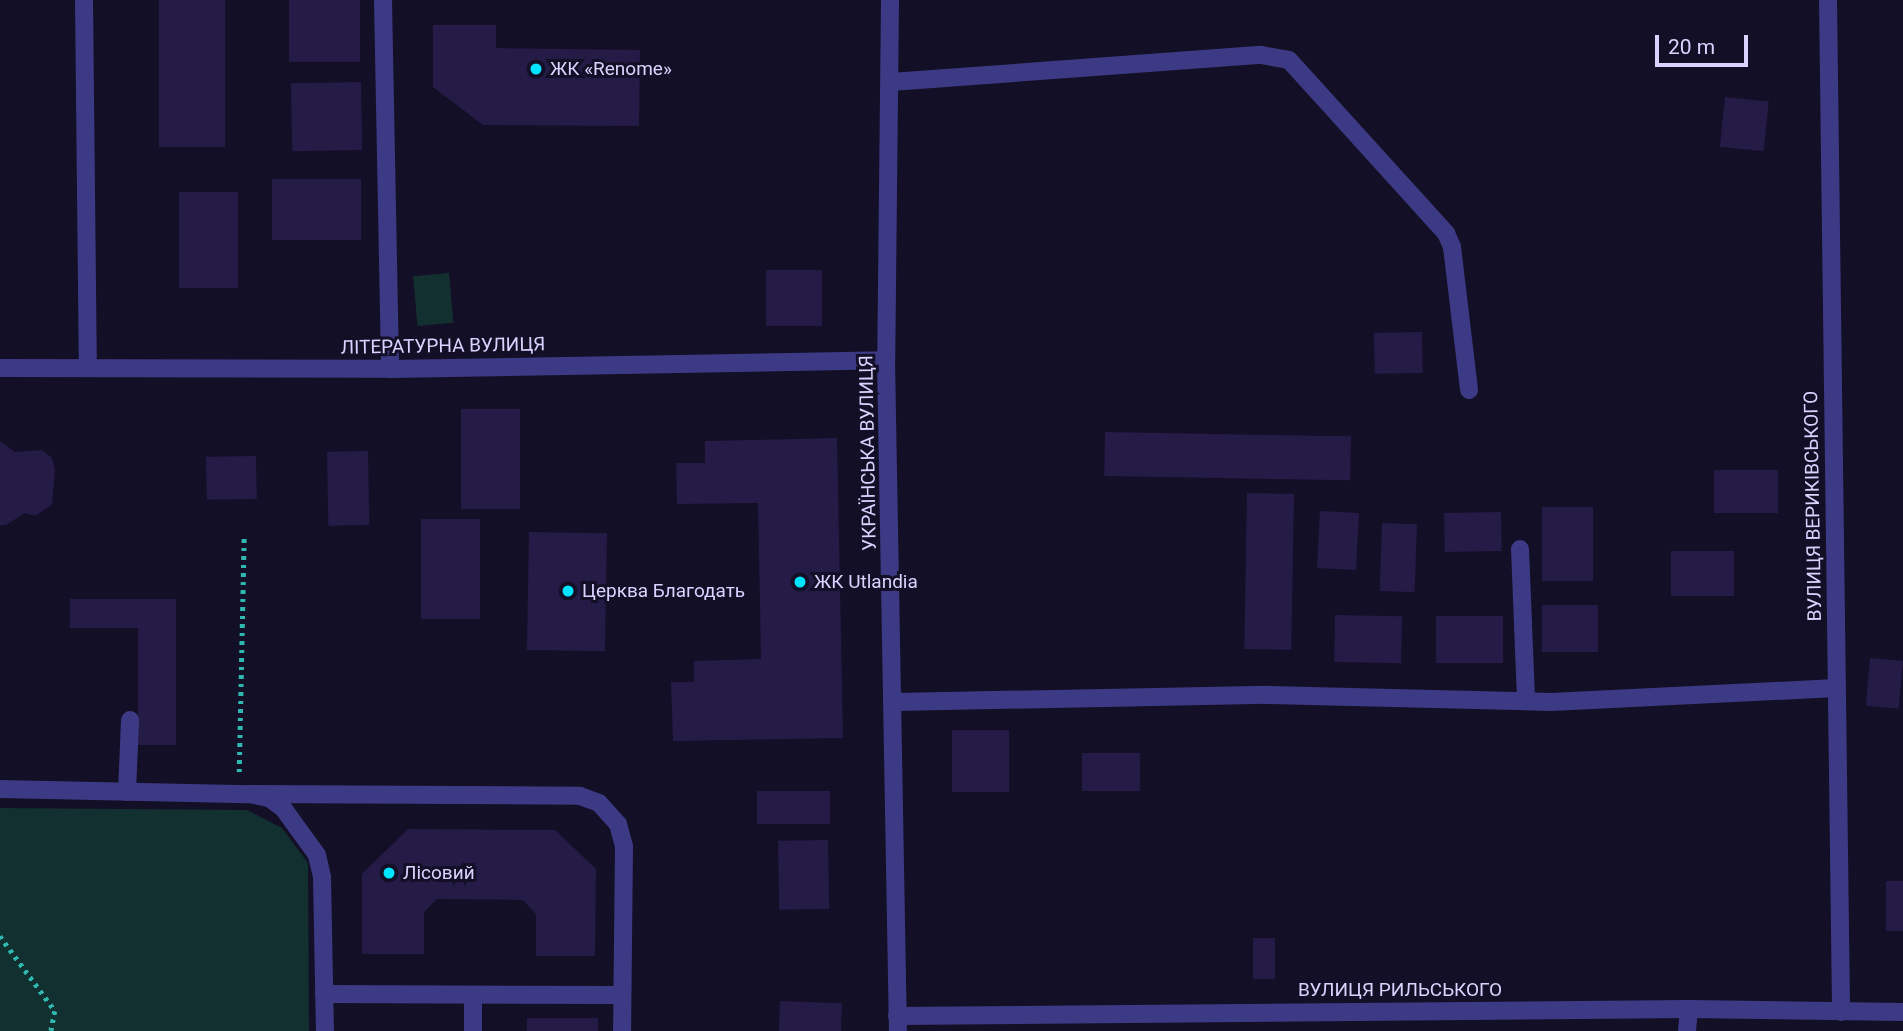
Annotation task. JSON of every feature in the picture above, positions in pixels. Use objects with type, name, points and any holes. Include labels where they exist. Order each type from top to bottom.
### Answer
[{"type":"street","points":[[84,0],[88,367]]},
{"type":"street","points":[[383,0],[390,369]]},
{"type":"street","name":"УКРАЇНСЬКА ВУЛИЦЯ","points":[[890,0],[886,360],[894,702],[897,1024]]},
{"type":"street","name":"ВУЛИЦЯ ВЕРИКІВСЬКОГО","points":[[1828,0],[1841,1012]]},
{"type":"street","points":[[891,82],[1261,55],[1289,60],[1446,233],[1452,247],[1469,390]]},
{"type":"street","name":"ЛІТЕРАТУРНА ВУЛИЦЯ","points":[[0,368],[390,369],[886,360]]},
{"type":"street","points":[[1520,549],[1526,701]]},
{"type":"street","points":[[894,702],[1268,695],[1526,701],[1836,688]]},
{"type":"street","points":[[127,792],[130,720]]},
{"type":"street","points":[[244,787],[270,798],[296,820],[317,855],[322,877],[325,1031]]},
{"type":"street","points":[[0,789],[127,792],[244,787],[580,796],[599,803],[618,824],[624,847],[622,1031]]},
{"type":"street","points":[[324,994],[622,995]]},
{"type":"street","points":[[473,995],[473,1031]]},
{"type":"street","points":[[1687,1031],[1689,1009]]},
{"type":"street","name":"ВУЛИЦЯ РИЛЬСЬКОГО","points":[[897,1024],[1288,1012],[1689,1009],[1903,1013]]},
{"type":"street","points":[[1288,1012],[1288,1031]]},
{"type":"path","points":[[244,537],[244,787]]},
{"type":"path","points":[[0,936],[55,1011],[51,1031]]},
{"type":"green space","points":[[449,273],[453,323],[417,326],[413,276]]},
{"type":"green space","points":[[0,808],[247,810],[282,828],[308,863],[309,1031],[0,1031]]},
{"type":"building","points":[[159,0],[225,0],[225,147],[159,147]]},
{"type":"building","points":[[289,0],[360,0],[360,62],[289,62]]},
{"type":"building","name":"ЖК «Renome»","points":[[433,25],[496,25],[496,48],[640,50],[639,126],[483,125],[433,87]]},
{"type":"building","points":[[361,82],[362,150],[292,151],[291,83]]},
{"type":"building","points":[[1725,97],[1769,102],[1764,151],[1720,147]]},
{"type":"building","points":[[272,179],[361,179],[361,240],[272,240]]},
{"type":"building","points":[[179,192],[238,192],[238,288],[179,288]]},
{"type":"building","points":[[766,270],[822,270],[822,326],[766,326]]},
{"type":"building","points":[[1422,332],[1423,373],[1375,374],[1374,333]]},
{"type":"building","points":[[461,409],[520,409],[520,509],[461,509]]},
{"type":"building","points":[[1105,432],[1351,436],[1350,480],[1104,476]]},
{"type":"building","name":"ЖК Utlandia","points":[[837,438],[843,738],[673,741],[671,682],[694,682],[694,661],[761,659],[758,503],[677,504],[676,463],[705,463],[705,441]]},
{"type":"building","points":[[0,441],[15,452],[42,450],[52,458],[55,469],[52,504],[36,516],[25,513],[6,525],[0,525]]},
{"type":"building","points":[[368,451],[369,525],[328,526],[327,452]]},
{"type":"building","points":[[256,456],[257,499],[207,500],[206,457]]},
{"type":"building","points":[[1714,470],[1778,470],[1778,513],[1714,513]]},
{"type":"building","points":[[1247,493],[1294,494],[1291,650],[1244,649]]},
{"type":"building","points":[[1542,507],[1593,507],[1593,581],[1542,581]]},
{"type":"building","points":[[1320,511],[1359,513],[1356,570],[1317,568]]},
{"type":"building","points":[[1501,512],[1502,551],[1445,552],[1444,513]]},
{"type":"building","points":[[421,519],[480,519],[480,619],[421,619]]},
{"type":"building","points":[[1382,523],[1417,524],[1415,592],[1380,591]]},
{"type":"building","name":"Церква Благодать","points":[[529,532],[607,533],[605,651],[527,650]]},
{"type":"building","points":[[1671,551],[1734,551],[1734,596],[1671,596]]},
{"type":"building","points":[[70,599],[176,599],[176,745],[138,745],[138,628],[70,628]]},
{"type":"building","points":[[1542,605],[1598,605],[1598,652],[1542,652]]},
{"type":"building","points":[[1335,615],[1402,616],[1401,663],[1334,662]]},
{"type":"building","points":[[1436,616],[1503,616],[1503,663],[1436,663]]},
{"type":"building","points":[[1870,658],[1903,661],[1899,709],[1866,706]]},
{"type":"building","points":[[952,730],[1009,730],[1009,792],[952,792]]},
{"type":"building","points":[[1082,753],[1140,753],[1140,791],[1082,791]]},
{"type":"building","points":[[757,791],[830,791],[830,824],[757,824]]},
{"type":"building","points":[[408,829],[555,830],[596,869],[595,956],[536,956],[536,914],[523,900],[437,899],[424,912],[424,954],[362,954],[362,874]]},
{"type":"building","points":[[828,840],[829,909],[779,910],[778,841]]},
{"type":"building","points":[[1886,881],[1903,881],[1903,931],[1886,931]]},
{"type":"building","points":[[1253,938],[1275,938],[1275,979],[1253,979]]},
{"type":"building","points":[[780,1001],[842,1003],[841,1031],[779,1031]]},
{"type":"building","points":[[527,1018],[598,1018],[598,1031],[527,1031]]},
{"type":"place","name":"ЖК «Renome»","points":[[536,69]]},
{"type":"place","name":"ЖК Utlandia","points":[[800,582]]},
{"type":"place","name":"Церква Благодать","points":[[568,591]]},
{"type":"place","name":"Лісовий","points":[[389,873]]}]
